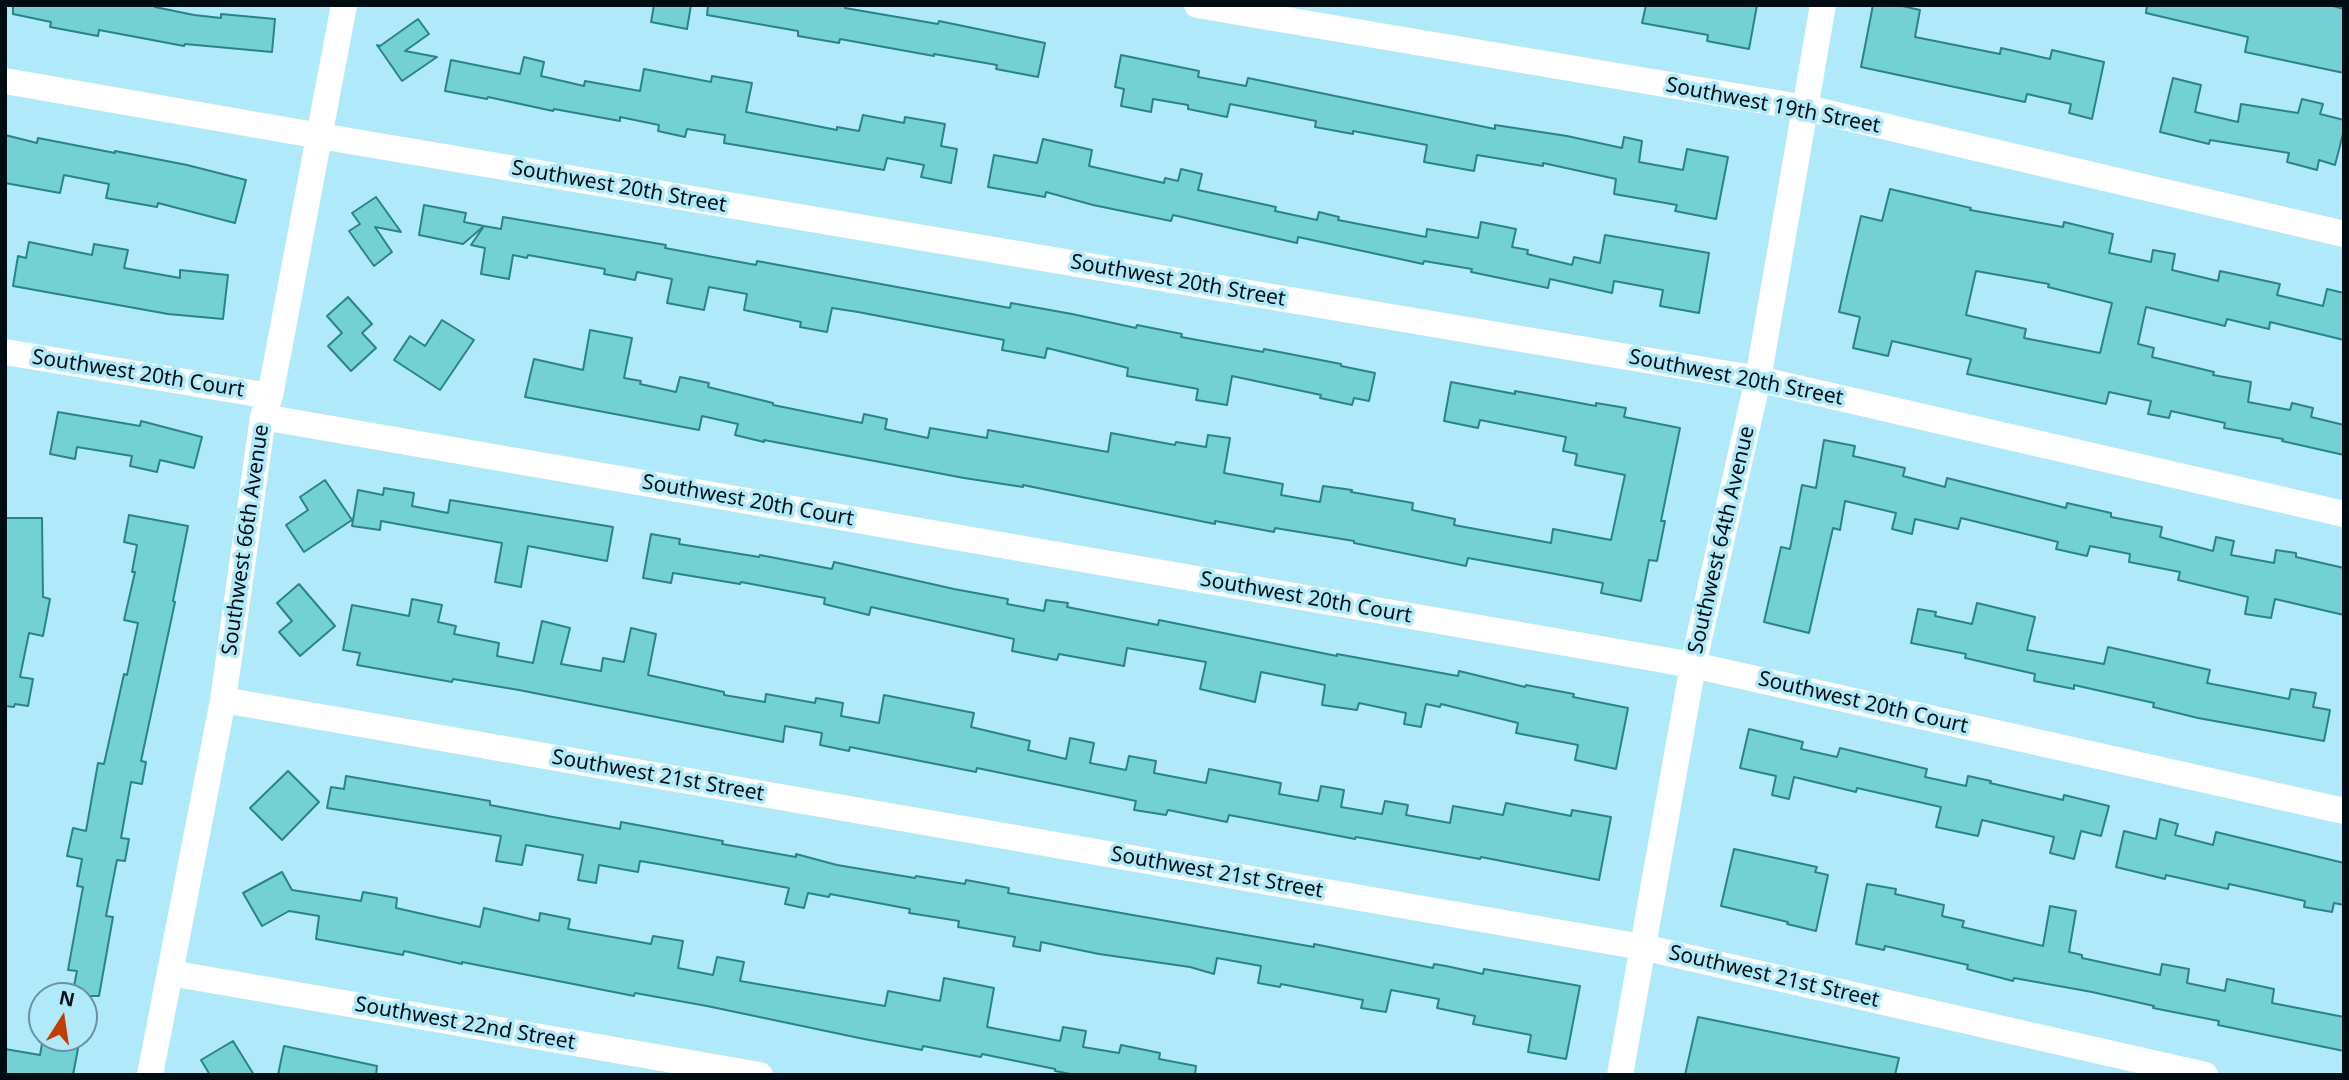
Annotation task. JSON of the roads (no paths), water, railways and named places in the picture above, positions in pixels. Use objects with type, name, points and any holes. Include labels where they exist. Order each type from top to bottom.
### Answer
[{"type":"street","name":"Southwest 66th Avenue","points":[[150,1075],[223,700],[266,407],[344,5]]},
{"type":"street","name":"Southwest 19th Street","points":[[1197,5],[1806,108],[2344,234]]},
{"type":"street","name":"Southwest 64th Avenue","points":[[1620,1075],[1693,665],[1758,379],[1823,5]]},
{"type":"street","name":"Southwest 20th Street","points":[[5,81],[1758,379],[2344,514]]},
{"type":"street","name":"Southwest 20th Court","points":[[5,352],[266,407],[1693,665],[2344,811]]},
{"type":"street","name":"Southwest 21st Street","points":[[223,700],[1643,947],[2205,1075]]},
{"type":"street","name":"Southwest 22nd Street","points":[[170,973],[760,1075]]}]
